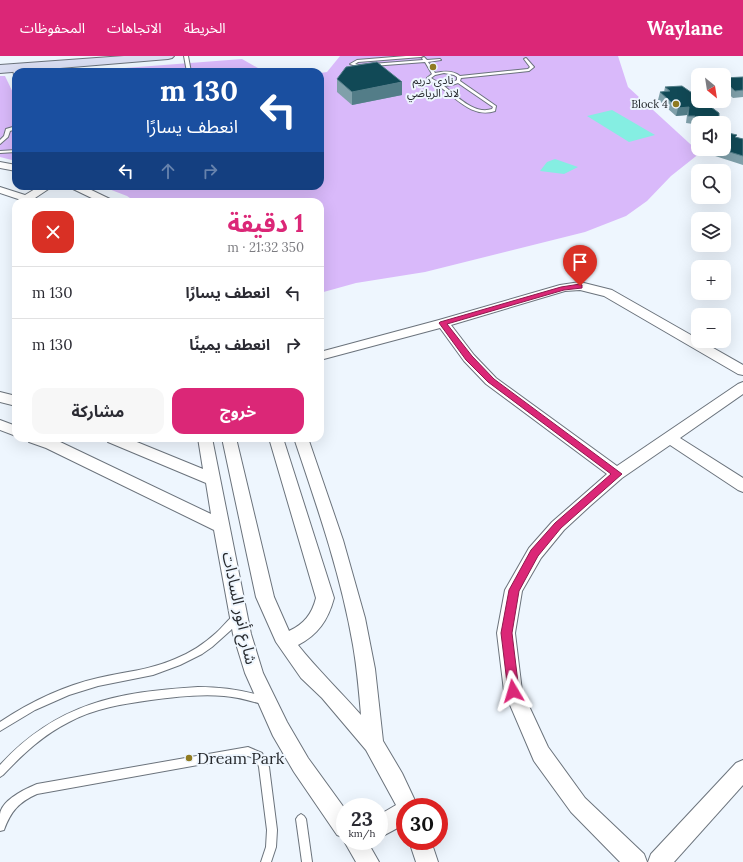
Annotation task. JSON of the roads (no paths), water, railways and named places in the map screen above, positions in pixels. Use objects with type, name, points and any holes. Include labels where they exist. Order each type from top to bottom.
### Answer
[{"type":"street","points":[[0,63],[102,56]]},
{"type":"street","points":[[53,68],[168,56]]},
{"type":"street","points":[[0,68],[12,71]]},
{"type":"street","points":[[0,164],[12,167]]},
{"type":"street","points":[[0,190],[27,198],[41,190]]},
{"type":"street","points":[[82,190],[100,198]]},
{"type":"street","points":[[324,355],[443,323],[564,288],[580,286],[608,293],[743,371]]},
{"type":"street","points":[[443,323],[469,358],[491,380],[617,474]]},
{"type":"street","points":[[636,862],[578,805],[541,754],[513,691],[506,633],[514,590],[535,553],[558,526],[617,474],[743,387]]},
{"type":"street","points":[[0,397],[12,400]]},
{"type":"street","points":[[0,425],[12,430]]},
{"type":"street","points":[[670,438],[743,486]]},
{"type":"street","points":[[45,442],[223,527]]},
{"type":"street","points":[[125,442],[214,480]]},
{"type":"street","name":"شارع أنور السادات","points":[[206,442],[239,615],[248,653],[266,702],[302,765],[336,814]]},
{"type":"street","name":"شارع أنور السادات","points":[[229,442],[265,598],[285,642],[308,672],[329,692],[373,743],[404,798]]},
{"type":"street","points":[[277,442],[325,598],[322,611],[316,623],[302,634],[285,642]]},
{"type":"street","points":[[302,442],[330,520],[350,592],[362,645],[373,743]]},
{"type":"street","points":[[325,598],[350,592]]},
{"type":"street","points":[[660,862],[743,770]]},
{"type":"street","name":"شارع أنور السادات","points":[[360,850],[368,862]]},
{"type":"street","points":[[423,850],[427,862]]},
{"type":"lane","points":[[186,56],[188,68]]},
{"type":"lane","points":[[434,74],[426,61],[422,56],[357,61],[352,64],[359,66],[426,61],[438,58],[442,64]]},
{"type":"lane","points":[[439,84],[475,111],[487,112],[494,110],[495,107],[458,79],[447,71],[434,74],[429,78],[432,82],[448,84],[458,79],[529,70],[532,67],[526,59]]},
{"type":"lane","points":[[0,143],[6,136],[8,130],[12,128]]},
{"type":"lane","points":[[0,152],[12,151]]},
{"type":"lane","points":[[0,727],[27,710],[70,691],[109,679],[152,672],[182,661],[214,640],[230,626],[239,615]]},
{"type":"lane","points":[[0,772],[18,752],[44,731],[66,718],[95,706],[129,699],[185,691],[207,690],[237,692],[266,702]]},
{"type":"lane","points":[[0,826],[4,816],[14,802],[21,796],[37,789],[248,751],[259,756],[264,767],[272,830],[272,846],[266,862]]},
{"type":"lane","points":[[301,819],[307,862]]},
{"type":"place","name":"نادي دريم لاند الرياضي","points":[[433,67]]},
{"type":"place","name":"Block 4","points":[[676,104]]},
{"type":"place","name":"Dream Park","points":[[189,758]]}]
